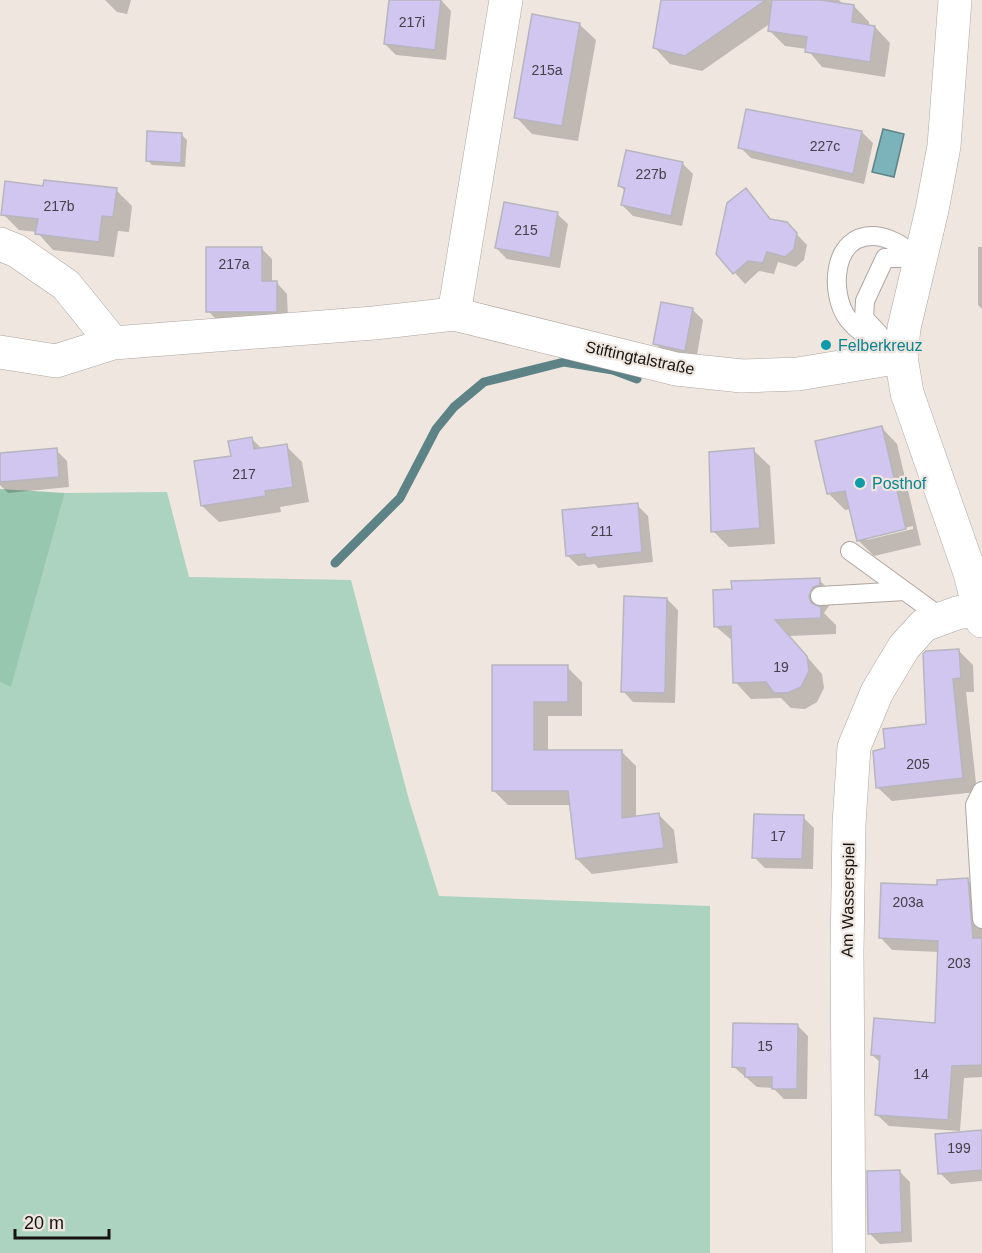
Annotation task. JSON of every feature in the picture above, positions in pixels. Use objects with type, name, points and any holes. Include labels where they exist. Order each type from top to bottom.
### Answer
[{"type":"street","points":[[454,314],[506,0]]},
{"type":"street","points":[[955,0],[944,146],[932,210],[904,328],[901,357],[907,393],[956,532],[981,613]]},
{"type":"street","points":[[0,244],[17,251],[66,285],[113,343]]},
{"type":"street","name":"Stiftingtalstraße","points":[[0,352],[56,361],[113,343],[374,323],[454,314],[676,369],[731,375],[798,374],[901,357]]},
{"type":"street","name":"Am Wasserspiel","points":[[849,1253],[847,952],[849,824],[854,747],[877,692],[904,647],[924,625],[942,618],[981,613]]},
{"type":"lane","points":[[901,357],[848,319],[838,292],[836,271],[843,253],[853,241],[872,236],[892,240],[920,258]]},
{"type":"lane","points":[[901,357],[864,318],[865,301],[885,258],[920,258]]},
{"type":"lane","points":[[850,551],[942,618]]},
{"type":"lane","points":[[820,596],[905,591]]},
{"type":"lane","points":[[982,792],[975,805],[982,919]]},
{"type":"green space","points":[[0,489],[65,493],[11,687],[0,682]]},
{"type":"green space","points":[[167,492],[189,577],[351,580],[409,800],[439,896],[710,906],[710,1253],[0,1253],[0,682],[11,686],[65,493]]},
{"type":"water","points":[[883,129],[904,134],[894,177],[872,172]]},
{"type":"building","points":[[389,0],[441,0],[435,50],[384,44]]},
{"type":"building","points":[[661,0],[766,0],[685,56],[653,48]]},
{"type":"building","points":[[772,0],[821,0],[854,5],[852,22],[875,26],[870,62],[805,52],[807,37],[768,31]]},
{"type":"building","points":[[532,14],[580,23],[562,126],[514,118]]},
{"type":"building","points":[[746,109],[862,131],[853,174],[738,148]]},
{"type":"building","points":[[147,131],[182,133],[181,163],[146,161]]},
{"type":"building","points":[[626,150],[683,162],[671,216],[621,205],[625,188],[618,186]]},
{"type":"building","points":[[44,180],[117,188],[113,217],[102,216],[99,242],[35,234],[38,219],[1,215],[5,181],[43,186]]},
{"type":"building","points":[[746,188],[770,219],[787,222],[797,233],[794,249],[785,257],[767,252],[763,263],[748,261],[733,274],[716,254],[727,203]]},
{"type":"building","points":[[504,202],[558,212],[550,258],[495,248]]},
{"type":"building","points":[[206,247],[262,247],[262,281],[277,281],[277,312],[206,312]]},
{"type":"building","points":[[661,302],[693,308],[685,351],[653,344]]},
{"type":"building","name":"Posthof","points":[[882,426],[906,529],[857,541],[845,491],[827,494],[815,441]]},
{"type":"building","points":[[252,437],[254,449],[287,444],[293,487],[265,491],[266,496],[201,506],[194,461],[231,456],[228,441]]},
{"type":"building","points":[[57,448],[59,477],[0,482],[0,453]]},
{"type":"building","points":[[754,448],[760,528],[711,532],[709,452]]},
{"type":"building","points":[[638,503],[642,552],[586,558],[585,554],[566,556],[562,510]]},
{"type":"building","points":[[820,578],[820,585],[813,587],[809,596],[811,603],[821,607],[821,618],[775,620],[807,656],[809,671],[801,687],[788,693],[774,693],[766,682],[733,683],[731,626],[714,627],[713,590],[732,589],[731,581]]},
{"type":"building","points":[[624,596],[667,598],[665,693],[621,692]]},
{"type":"building","points":[[959,649],[961,678],[953,679],[963,778],[876,788],[873,751],[885,748],[883,729],[926,724],[923,654],[926,651]]},
{"type":"building","points":[[492,665],[568,665],[568,702],[534,702],[534,750],[622,750],[622,818],[659,813],[664,848],[576,859],[568,791],[492,791]]},
{"type":"building","points":[[754,814],[804,815],[802,859],[752,858]]},
{"type":"building","points":[[968,878],[973,938],[982,938],[982,1065],[952,1066],[948,1120],[875,1115],[880,1056],[871,1055],[874,1018],[935,1023],[938,941],[879,938],[881,883],[937,885],[937,880]]},
{"type":"building","points":[[733,1023],[798,1024],[797,1089],[772,1089],[772,1077],[745,1077],[745,1068],[732,1067]]},
{"type":"building","points":[[982,1130],[982,1170],[938,1174],[935,1134]]},
{"type":"building","points":[[900,1170],[902,1232],[868,1234],[867,1171]]},
{"type":"waterway","points":[[335,563],[400,498],[436,429],[454,407],[484,382],[564,362],[613,370],[637,379]]},
{"type":"place","name":"Felberkreuz","points":[[826,345]]},
{"type":"place","name":"Posthof","points":[[860,483]]}]
